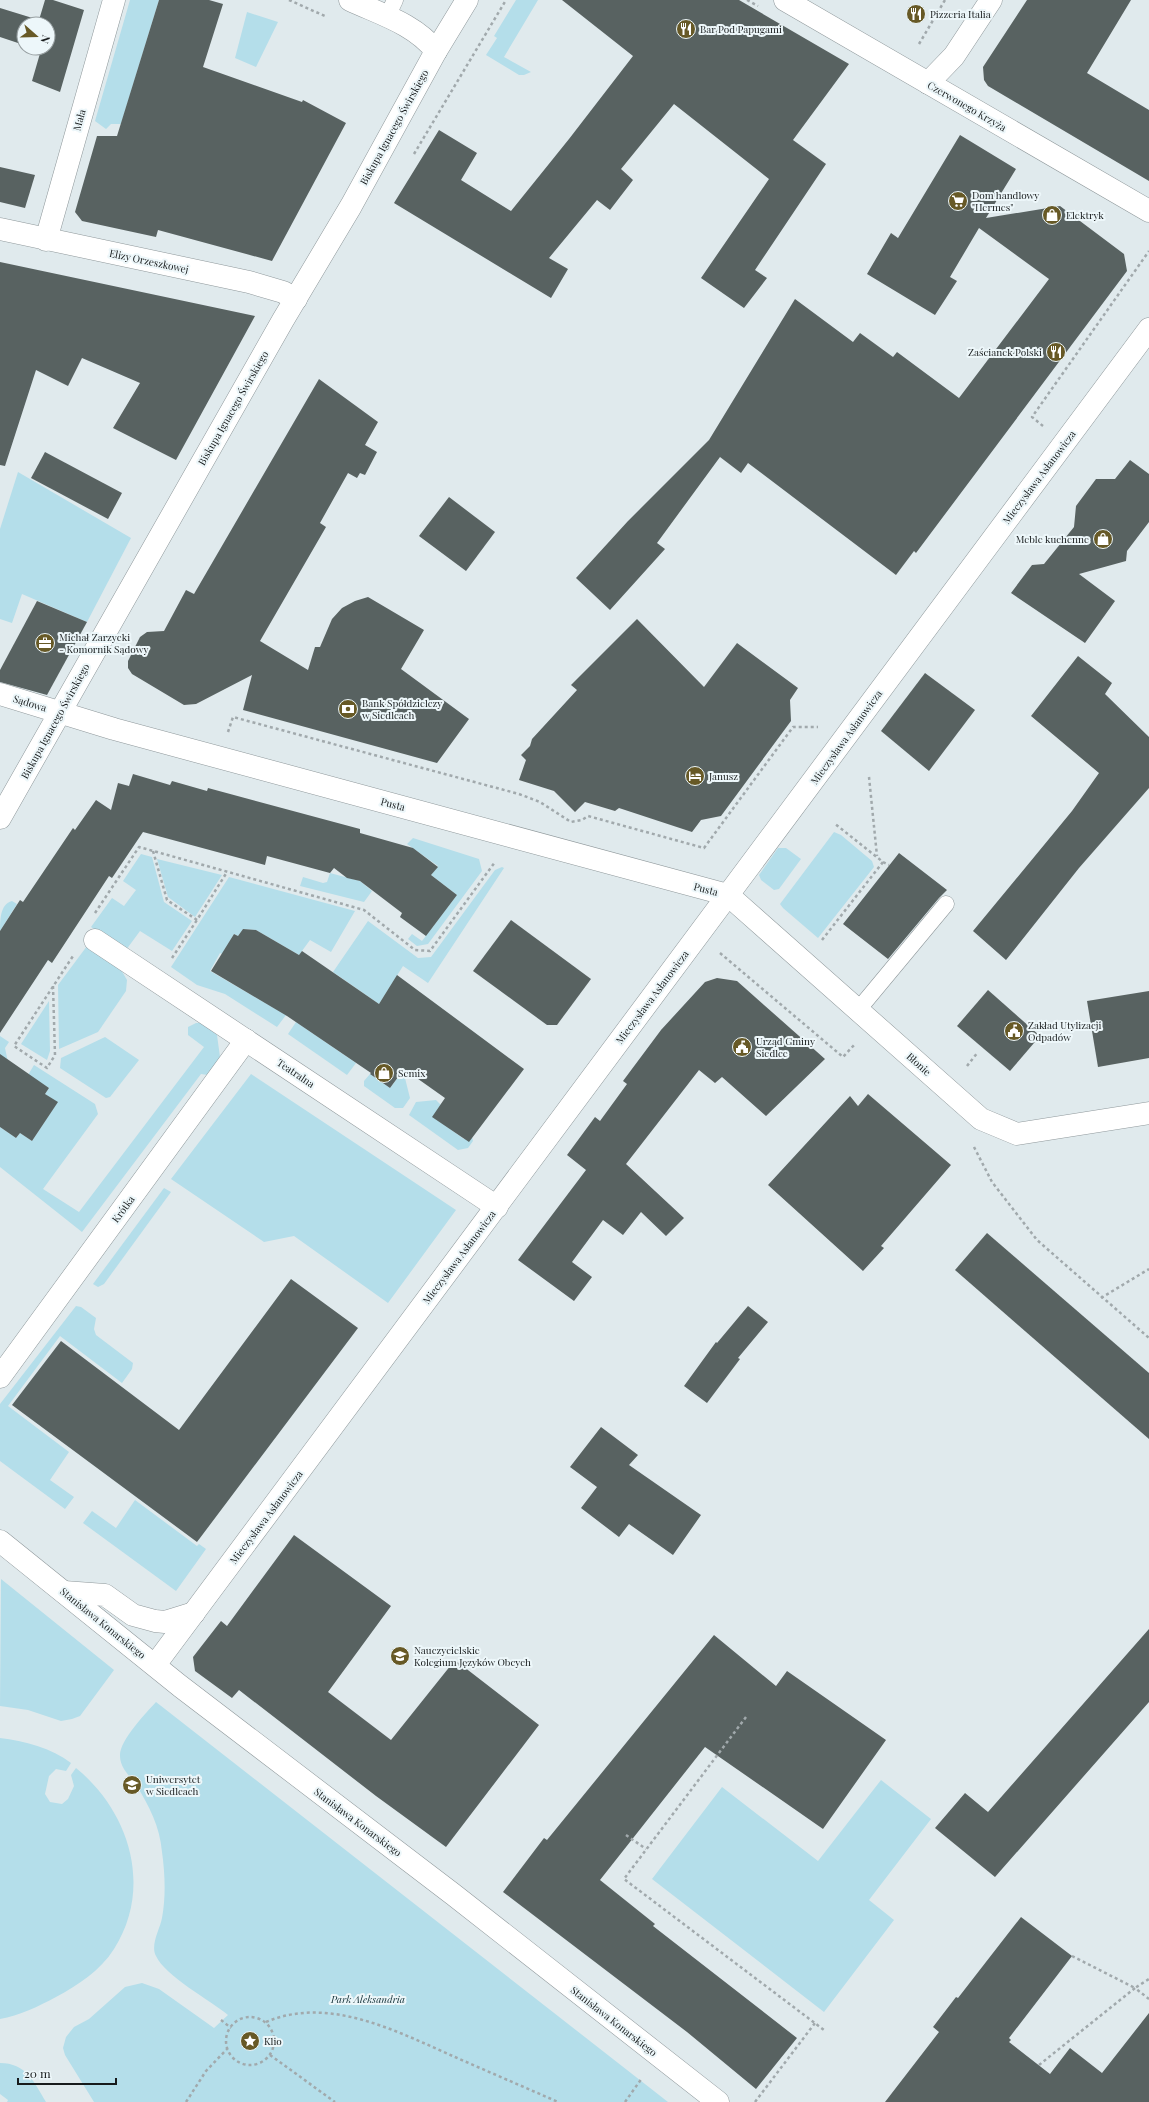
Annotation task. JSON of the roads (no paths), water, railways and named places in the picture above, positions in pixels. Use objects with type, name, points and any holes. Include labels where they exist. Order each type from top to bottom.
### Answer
[{"type":"street","name":"Mała","points":[[46,240],[114,0]]},
{"type":"street","points":[[350,0],[391,8],[427,39],[436,51]]},
{"type":"street","name":"Biskupa Ignacego Świrskiego","points":[[0,818],[296,299],[351,206],[436,51],[467,0]]},
{"type":"street","name":"Czerwonego Krzyża","points":[[785,0],[1149,211]]},
{"type":"street","points":[[928,83],[954,56],[991,0]]},
{"type":"street","name":"Elizy Orzeszkowej","points":[[0,229],[249,282],[283,292],[296,299]]},
{"type":"street","name":"Mieczysława Asłanowicza","points":[[155,1665],[1149,329]]},
{"type":"street","name":"Sądowa","points":[[0,694],[40,705],[59,713]]},
{"type":"street","name":"Pusta","points":[[59,713],[728,895]]},
{"type":"street","name":"Błonie","points":[[728,895],[981,1119],[1017,1134],[1149,1113]]},
{"type":"street","name":"Teatralna","points":[[95,940],[497,1206]]},
{"type":"street","name":"Krótka","points":[[0,1377],[246,1040]]},
{"type":"street","name":"Stanisława Konarskiego","points":[[0,1540],[155,1665],[454,1895],[718,2102]]},
{"type":"street","points":[[64,1592],[105,1595],[133,1615],[154,1621],[165,1622],[194,1613]]},
{"type":"lane","points":[[858,1010],[946,904]]},
{"type":"place","name":"Pizzeria Italia","points":[[916,14]]},
{"type":"place","name":"Bar Pod Papugami","points":[[686,29]]},
{"type":"place","name":"Dom handlowy \"Hermes\"","points":[[958,201]]},
{"type":"place","name":"Elektryk","points":[[1052,215]]},
{"type":"place","name":"Zaścianek Polski","points":[[1056,352]]},
{"type":"place","name":"Meble kuchenne","points":[[1103,539]]},
{"type":"place","name":"Michał Zarzycki - Komornik Sądowy","points":[[45,643]]},
{"type":"place","name":"Bank Spółdzielczy w Siedlcach","points":[[348,709]]},
{"type":"place","name":"Janusz","points":[[695,776]]},
{"type":"place","name":"Zakład Utylizacji Odpadów","points":[[1014,1031]]},
{"type":"place","name":"Urząd Gminy Siedlce","points":[[742,1047]]},
{"type":"place","name":"Semix","points":[[384,1073]]},
{"type":"place","name":"Nauczycielskie Kolegium Języków Obcych","points":[[400,1656]]},
{"type":"place","name":"Uniwersytet w Siedlcach","points":[[132,1785]]},
{"type":"place","name":"Klio","points":[[250,2041]]},
{"type":"park label","name":"Park Aleksandria","points":[[368,1999]]}]
